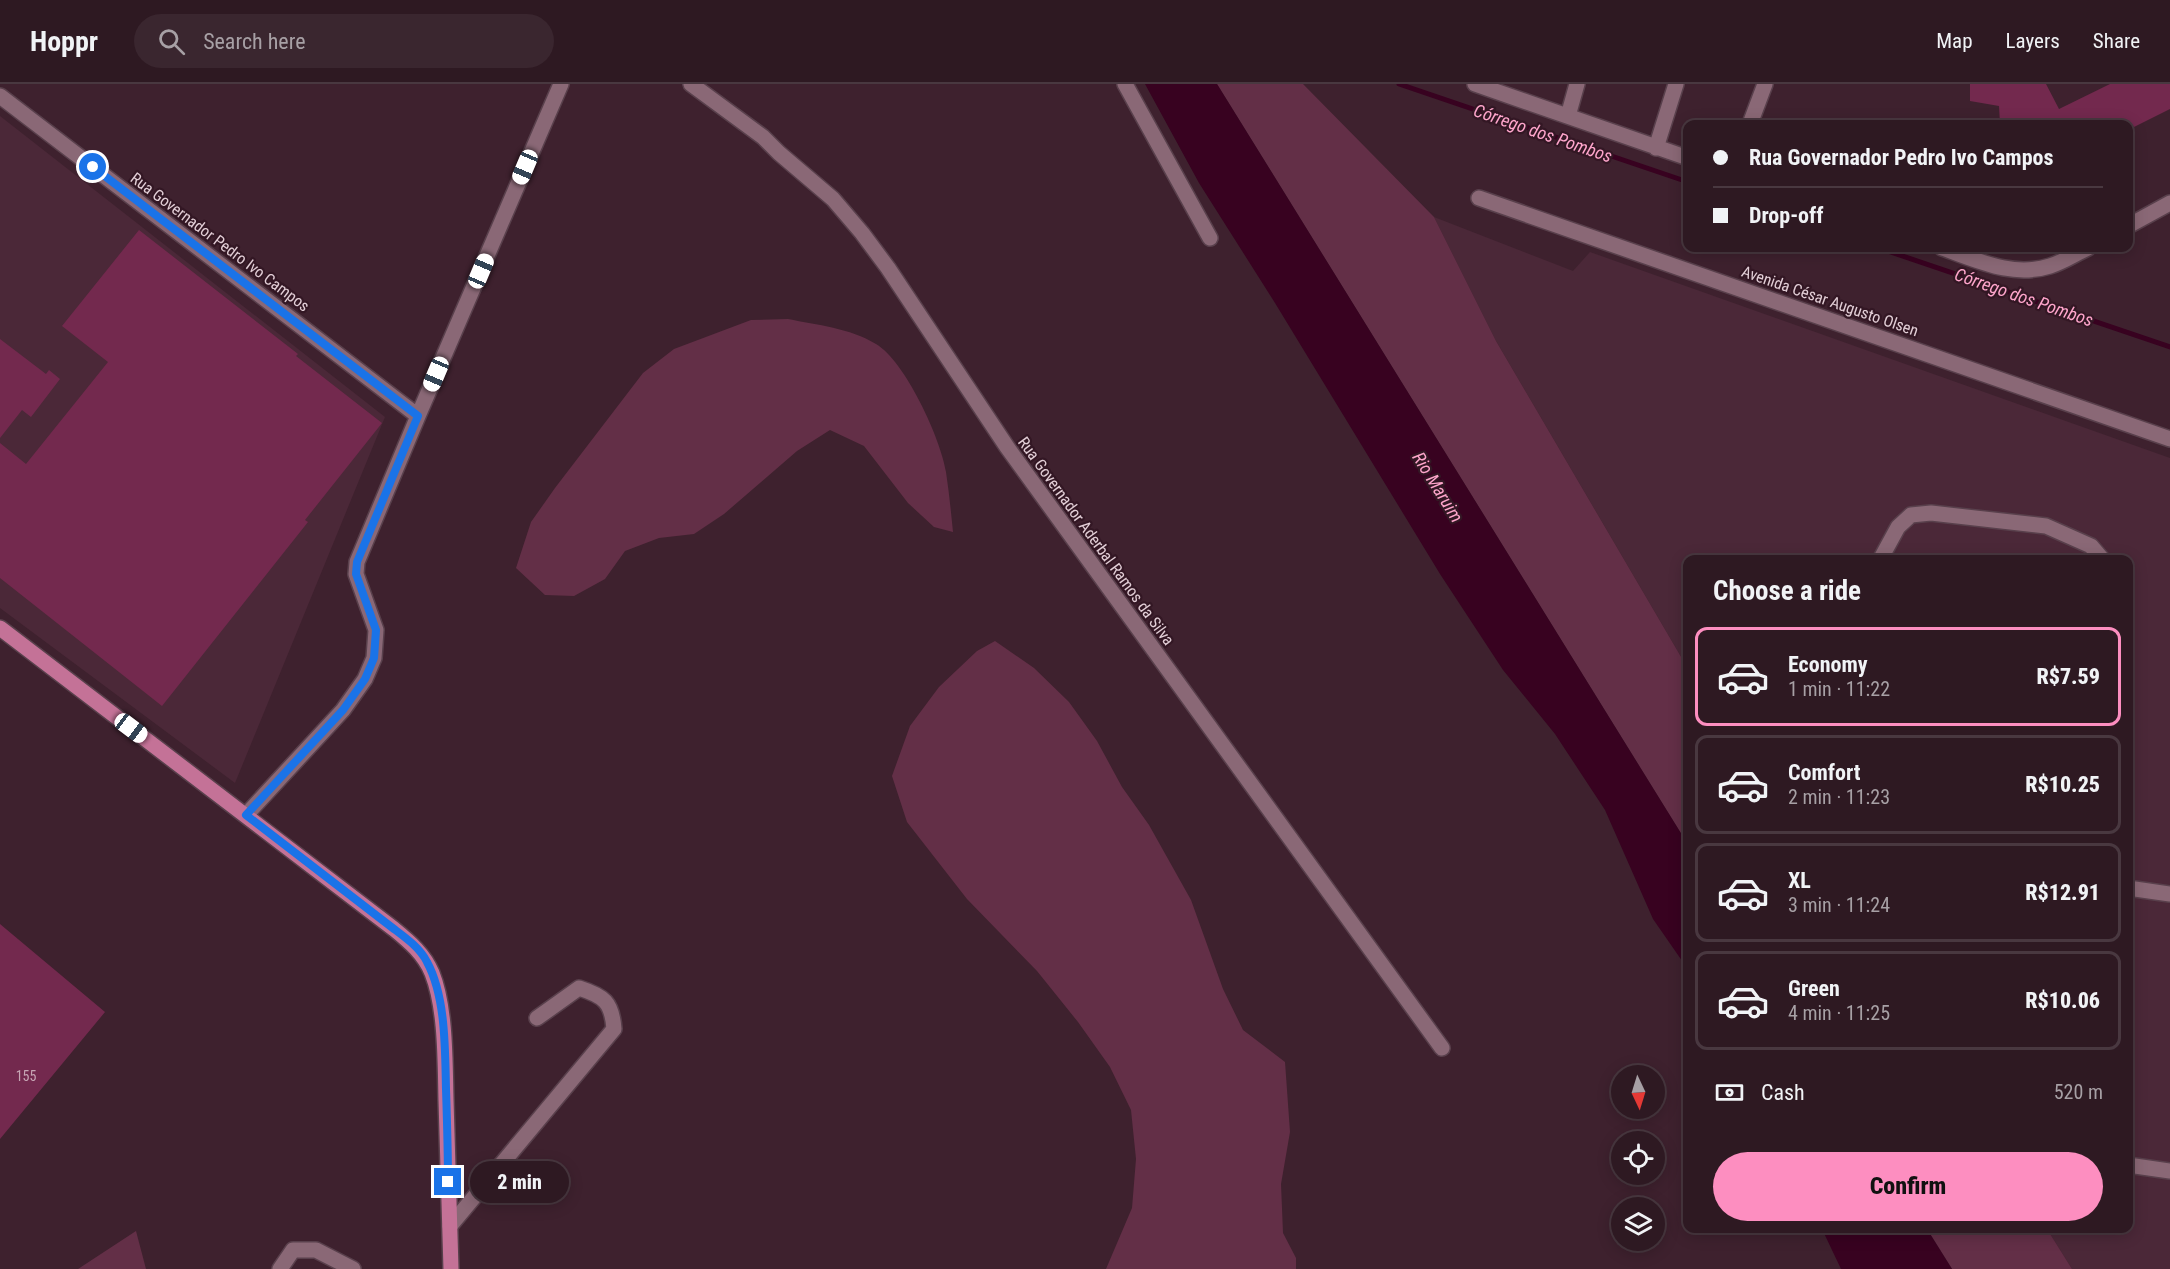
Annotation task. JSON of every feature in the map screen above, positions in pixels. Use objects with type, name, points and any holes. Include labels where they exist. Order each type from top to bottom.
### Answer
[{"type":"main road","points":[[0,628],[394,929],[426,959],[437,990],[445,1051],[451,1269]]},
{"type":"street","points":[[246,815],[343,710],[365,679],[374,658],[376,630],[356,574],[357,562],[561,84]]},
{"type":"street","name":"Rua Governador Aderbal Ramos da Silva","points":[[691,84],[763,137],[833,199],[862,233],[888,268],[1020,466],[1442,1048]]},
{"type":"street","points":[[1125,84],[1210,238]]},
{"type":"street","points":[[1475,84],[1683,156]]},
{"type":"street","points":[[1568,116],[1578,84]]},
{"type":"street","points":[[1656,147],[1676,84]]},
{"type":"street","points":[[1752,120],[1765,84]]},
{"type":"street","name":"Rua Governador Pedro Ivo Campos","points":[[0,96],[418,416]]},
{"type":"street","name":"Avenida César Augusto Olsen","points":[[1479,198],[2170,439]]},
{"type":"street","points":[[2133,223],[2170,203]]},
{"type":"street","points":[[1954,252],[2007,270],[2019,271],[2050,266],[2080,252]]},
{"type":"street","points":[[1883,555],[1898,527],[1911,515],[1931,513],[2046,526],[2091,546],[2099,555]]},
{"type":"street","points":[[2133,889],[2170,894]]},
{"type":"street","points":[[450,1226],[614,1029],[613,1014],[600,995],[579,988],[537,1018]]},
{"type":"street","points":[[2133,1166],[2170,1170]]},
{"type":"street","points":[[280,1269],[293,1250],[316,1250],[353,1269]]},
{"type":"shaded area","points":[[1217,84],[1303,84],[1434,217],[1496,341],[1683,660],[1683,837]]},
{"type":"shaded area","points":[[0,116],[385,417],[235,783],[0,608]]},
{"type":"shaded area","points":[[1434,217],[1573,271],[1590,252],[2170,458],[2170,1269],[2072,1269],[2050,1233],[2133,1233],[2133,555],[1683,555],[1683,660],[1496,341]]},
{"type":"shaded area","points":[[788,319],[855,334],[876,344],[898,367],[920,402],[943,458],[953,532],[934,527],[908,503],[864,446],[830,430],[797,451],[724,514],[694,534],[659,538],[625,551],[605,579],[574,596],[545,595],[516,568],[531,522],[643,373],[674,349],[751,320]]},
{"type":"shaded area","points":[[995,641],[1034,668],[1069,702],[1097,741],[1122,787],[1149,825],[1191,900],[1223,989],[1243,1030],[1285,1062],[1290,1132],[1281,1184],[1283,1233],[1296,1258],[1296,1269],[1106,1269],[1132,1208],[1136,1159],[1131,1110],[1110,1067],[1078,1022],[1037,971],[967,899],[907,822],[892,776],[910,726],[939,687],[977,651]]},
{"type":"shaded area","points":[[136,1231],[146,1269],[78,1269]]},
{"type":"shaded area","points":[[1930,1233],[2050,1233],[2072,1269],[1952,1269]]},
{"type":"water","name":"Rio Maruim","points":[[1145,84],[1217,84],[1683,837],[1683,962],[1653,919],[1605,810],[1555,734],[1503,670],[1440,574],[1199,183]]},
{"type":"water","points":[[1824,1233],[1930,1233],[1952,1269],[1841,1269]]},
{"type":"building","points":[[1970,84],[2046,84],[2059,109],[2110,84],[2170,84],[2170,109],[2133,128],[2133,120],[2000,120],[1999,106],[1970,101]]},
{"type":"building","points":[[139,230],[382,423],[305,520],[308,522],[162,706],[0,578],[0,443],[26,464],[108,362],[62,326]]},
{"type":"building","points":[[0,339],[46,374],[49,370],[60,379],[31,417],[22,410],[0,438]]},
{"type":"building","points":[[0,924],[105,1012],[0,1139]]},
{"type":"waterway","name":"Córrego dos Pombos","points":[[1399,84],[1683,180]]},
{"type":"waterway","name":"Córrego dos Pombos","points":[[1891,252],[2170,347]]},
{"type":"route","points":[[93,167],[418,416],[357,562],[356,574],[376,630],[374,658],[365,679],[343,710],[246,815],[394,929],[426,959],[437,990],[445,1051],[448,1182]]}]
